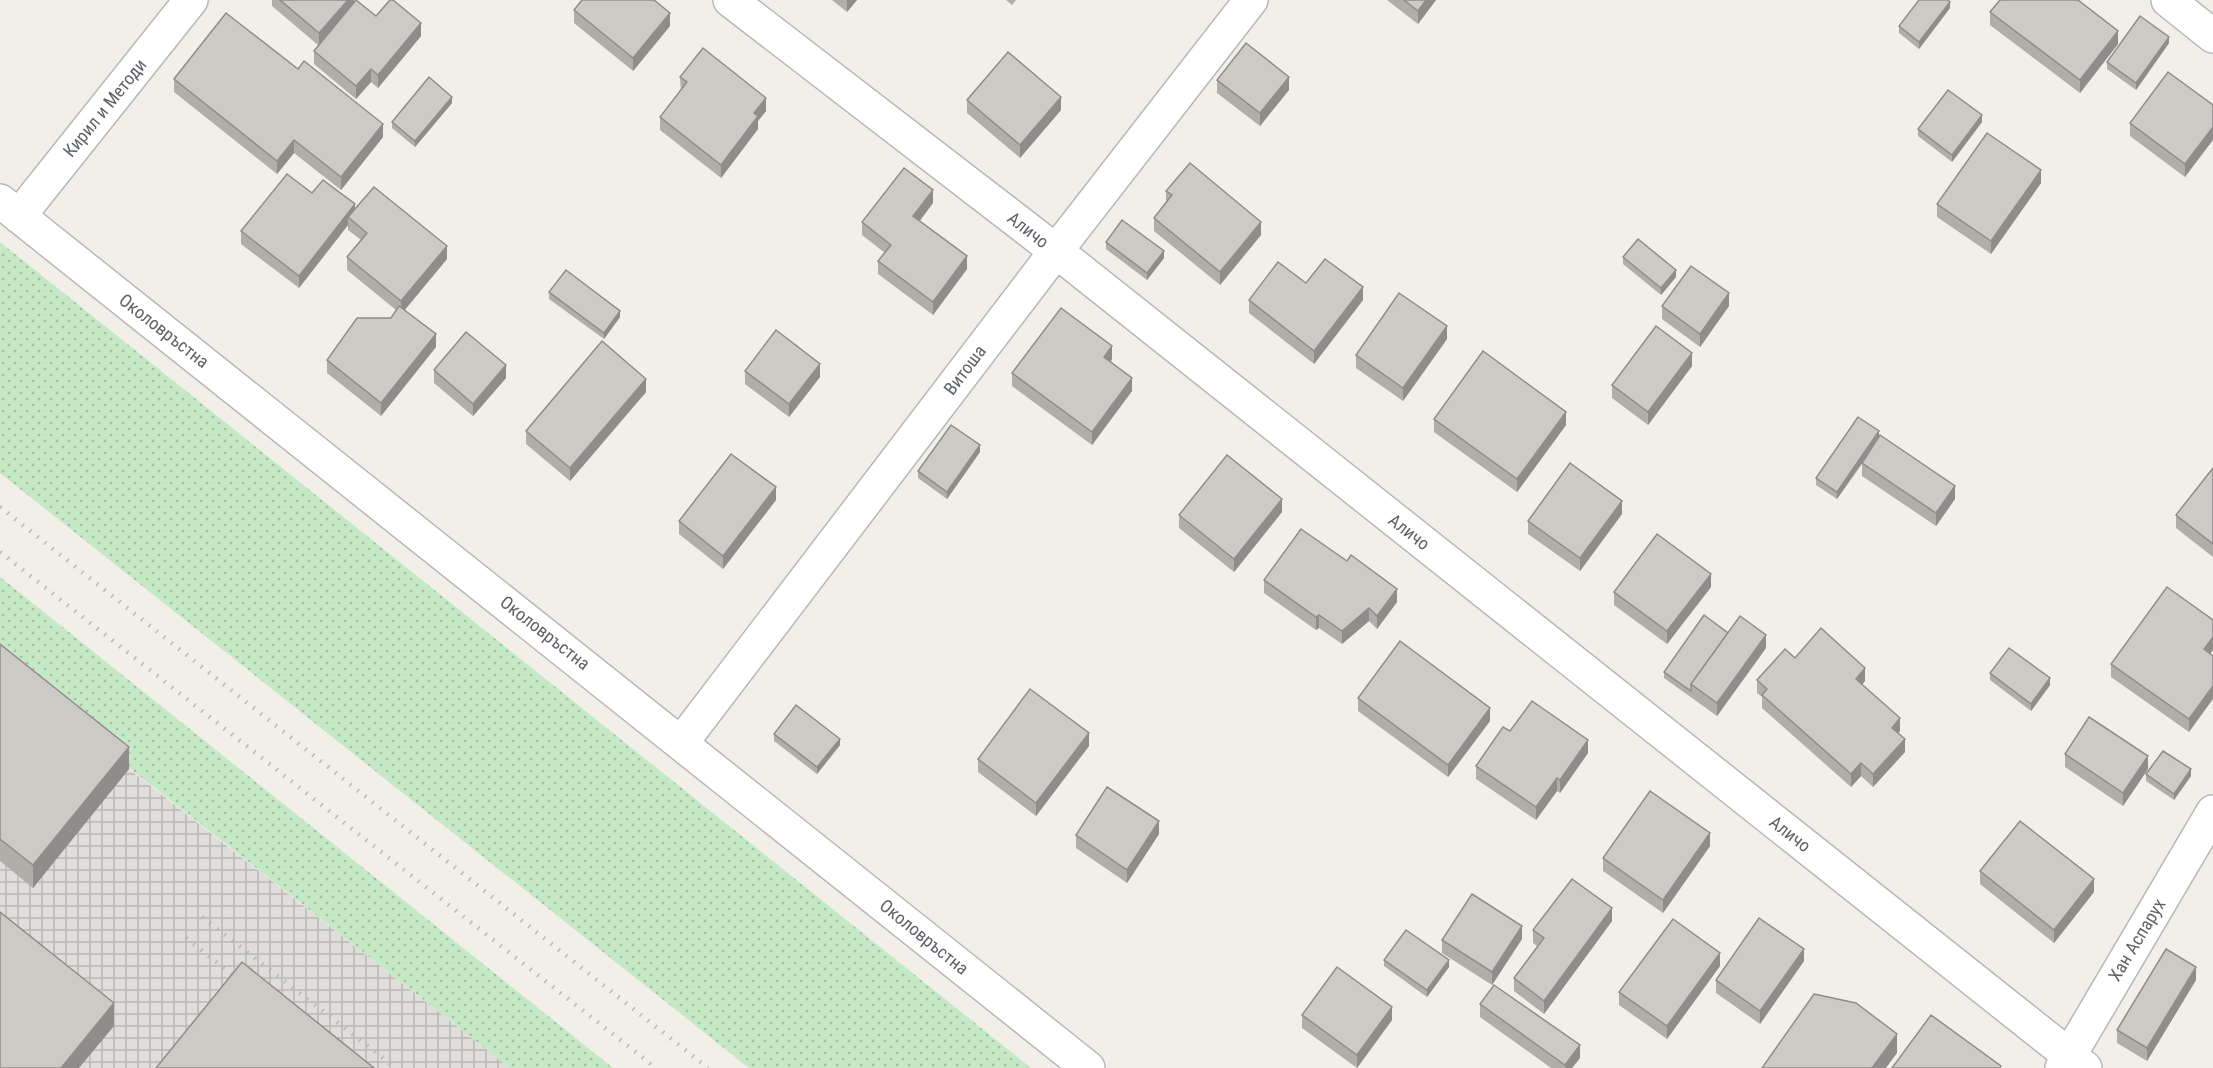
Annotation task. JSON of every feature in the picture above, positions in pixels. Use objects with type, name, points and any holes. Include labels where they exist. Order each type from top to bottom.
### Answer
[{"type":"street","name":"Кирил и Методи","points":[[9,208],[191,0]]},
{"type":"street","name":"Аличо","points":[[730,0],[1056,251],[2072,1064]]},
{"type":"street","name":"Витоша","points":[[682,742],[1056,251],[1251,0]]},
{"type":"street","points":[[2168,0],[2213,36]]},
{"type":"street","name":"Околовръстна","points":[[9,208],[682,742],[1088,1068]]},
{"type":"street","name":"Хан Аспарух","points":[[2072,1064],[2213,812]]},
{"type":"shaded area","points":[[0,666],[129,769],[510,1068],[0,1068]]},
{"type":"green space","points":[[0,242],[1031,1068],[749,1068],[0,473]]},
{"type":"green space","points":[[0,577],[613,1068],[510,1068],[0,666]]},
{"type":"building","points":[[280,0],[348,0],[319,33]]},
{"type":"building","points":[[356,0],[376,16],[390,0],[393,0],[421,23],[378,75],[371,69],[356,86],[314,51]]},
{"type":"building","points":[[582,0],[654,0],[670,13],[633,58],[574,10]]},
{"type":"building","points":[[1404,0],[1426,0],[1418,11]]},
{"type":"building","points":[[1919,0],[1948,0],[1950,2],[1919,42],[1899,26]]},
{"type":"building","points":[[2000,0],[2078,0],[2118,31],[2080,80],[1990,12]]},
{"type":"building","points":[[226,13],[298,69],[304,61],[383,124],[341,177],[294,140],[277,161],[174,79]]},
{"type":"building","points":[[2140,16],[2169,37],[2136,83],[2107,62]]},
{"type":"building","points":[[1246,43],[1289,77],[1260,113],[1217,80]]},
{"type":"building","points":[[703,48],[766,98],[754,113],[758,116],[721,165],[660,117],[687,82],[680,77]]},
{"type":"building","points":[[1008,52],[1061,97],[1020,145],[967,100]]},
{"type":"building","points":[[2168,72],[2213,105],[2213,127],[2185,164],[2130,123]]},
{"type":"building","points":[[429,77],[452,97],[415,141],[392,122]]},
{"type":"building","points":[[1948,90],[1982,115],[1952,155],[1918,129]]},
{"type":"building","points":[[1987,133],[2041,170],[1991,241],[1937,204]]},
{"type":"building","points":[[1190,163],[1261,222],[1220,272],[1154,218],[1172,195],[1166,191]]},
{"type":"building","points":[[904,168],[933,190],[913,216],[967,256],[933,302],[878,261],[891,245],[862,222]]},
{"type":"building","points":[[287,174],[312,193],[323,180],[355,204],[299,276],[241,231]]},
{"type":"building","points":[[374,187],[447,246],[401,301],[347,257],[367,233],[348,217]]},
{"type":"building","points":[[1122,220],[1164,251],[1147,273],[1106,242]]},
{"type":"building","points":[[1638,239],[1676,270],[1661,288],[1623,257]]},
{"type":"building","points":[[1325,259],[1363,287],[1314,351],[1249,300],[1278,262],[1306,283]]},
{"type":"building","points":[[1691,266],[1729,293],[1700,334],[1662,306]]},
{"type":"building","points":[[566,270],[620,311],[604,333],[549,292]]},
{"type":"building","points":[[1399,293],[1447,326],[1403,388],[1356,355]]},
{"type":"building","points":[[399,306],[436,334],[381,403],[327,360],[357,318],[391,318]]},
{"type":"building","points":[[1061,308],[1112,346],[1104,357],[1132,378],[1092,432],[1012,373]]},
{"type":"building","points":[[1656,326],[1692,353],[1648,412],[1612,385]]},
{"type":"building","points":[[776,330],[820,364],[789,404],[745,371]]},
{"type":"building","points":[[466,332],[506,365],[473,404],[434,370]]},
{"type":"building","points":[[602,341],[646,379],[570,468],[526,431]]},
{"type":"building","points":[[1483,351],[1566,412],[1517,479],[1434,419]]},
{"type":"building","points":[[1858,417],[1879,431],[1837,492],[1816,478]]},
{"type":"building","points":[[951,425],[980,445],[947,492],[918,471]]},
{"type":"building","points":[[1880,435],[1955,486],[1936,513],[1862,463]]},
{"type":"building","points":[[731,454],[776,487],[723,556],[679,521]]},
{"type":"building","points":[[1227,455],[1282,499],[1234,559],[1179,515]]},
{"type":"building","points":[[1570,463],[1622,501],[1580,558],[1528,521]]},
{"type":"building","points":[[2213,468],[2213,544],[2176,515]]},
{"type":"building","points":[[1301,529],[1347,561],[1351,555],[1397,589],[1377,616],[1369,608],[1342,631],[1319,615],[1316,617],[1264,580]]},
{"type":"building","points":[[1657,534],[1711,574],[1667,631],[1614,592]]},
{"type":"building","points":[[2167,587],[2213,620],[2213,637],[2204,649],[2213,656],[2213,686],[2189,719],[2111,664]]},
{"type":"building","points":[[1704,615],[1728,633],[1691,684],[1691,691],[1664,672]]},
{"type":"building","points":[[1740,616],[1766,635],[1717,703],[1691,684]]},
{"type":"building","points":[[1821,628],[1865,668],[1856,679],[1900,718],[1892,728],[1905,739],[1873,774],[1861,763],[1851,774],[1762,695],[1767,689],[1757,680],[1785,649],[1795,658]]},
{"type":"building","points":[[1400,641],[1490,708],[1448,765],[1358,698]]},
{"type":"building","points":[[0,644],[129,747],[33,865],[0,839]]},
{"type":"building","points":[[2009,648],[2050,678],[2031,704],[1990,673]]},
{"type":"building","points":[[1030,689],[1089,733],[1036,803],[978,759]]},
{"type":"building","points":[[1532,701],[1588,740],[1560,780],[1557,778],[1536,807],[1476,766],[1503,727],[1510,731]]},
{"type":"building","points":[[796,705],[840,739],[817,767],[774,734]]},
{"type":"building","points":[[2089,717],[2148,756],[2123,793],[2065,754]]},
{"type":"building","points":[[2163,751],[2191,769],[2174,794],[2146,774]]},
{"type":"building","points":[[1107,787],[1159,821],[1127,870],[1076,835]]},
{"type":"building","points":[[1650,791],[1710,833],[1663,900],[1603,858]]},
{"type":"building","points":[[2020,821],[2094,879],[2054,930],[1980,871]]},
{"type":"building","points":[[1572,879],[1612,908],[1544,1001],[1514,978],[1544,938],[1533,930]]},
{"type":"building","points":[[1472,894],[1522,926],[1492,972],[1442,940]]},
{"type":"building","points":[[0,912],[114,1003],[61,1068],[0,1068]]},
{"type":"building","points":[[1759,918],[1804,949],[1760,1011],[1716,980]]},
{"type":"building","points":[[1673,919],[1720,953],[1667,1026],[1619,992]]},
{"type":"building","points":[[1406,930],[1449,960],[1427,990],[1384,960]]},
{"type":"building","points":[[2166,949],[2196,967],[2147,1048],[2117,1030]]},
{"type":"building","points":[[242,962],[374,1068],[156,1068]]},
{"type":"building","points":[[1337,967],[1392,1007],[1357,1055],[1302,1015]]},
{"type":"building","points":[[1494,985],[1580,1045],[1565,1065],[1480,1004]]},
{"type":"building","points":[[1814,994],[1856,1003],[1897,1034],[1872,1068],[1762,1068]]},
{"type":"building","points":[[1931,1015],[2001,1066],[2000,1068],[1892,1068]]},
{"type":"railway","points":[[0,507],[708,1068]]},
{"type":"railway","points":[[0,552],[656,1068]]},
{"type":"railway","points":[[202,917],[396,1068]]},
{"type":"railway","points":[[186,938],[244,984]]}]
